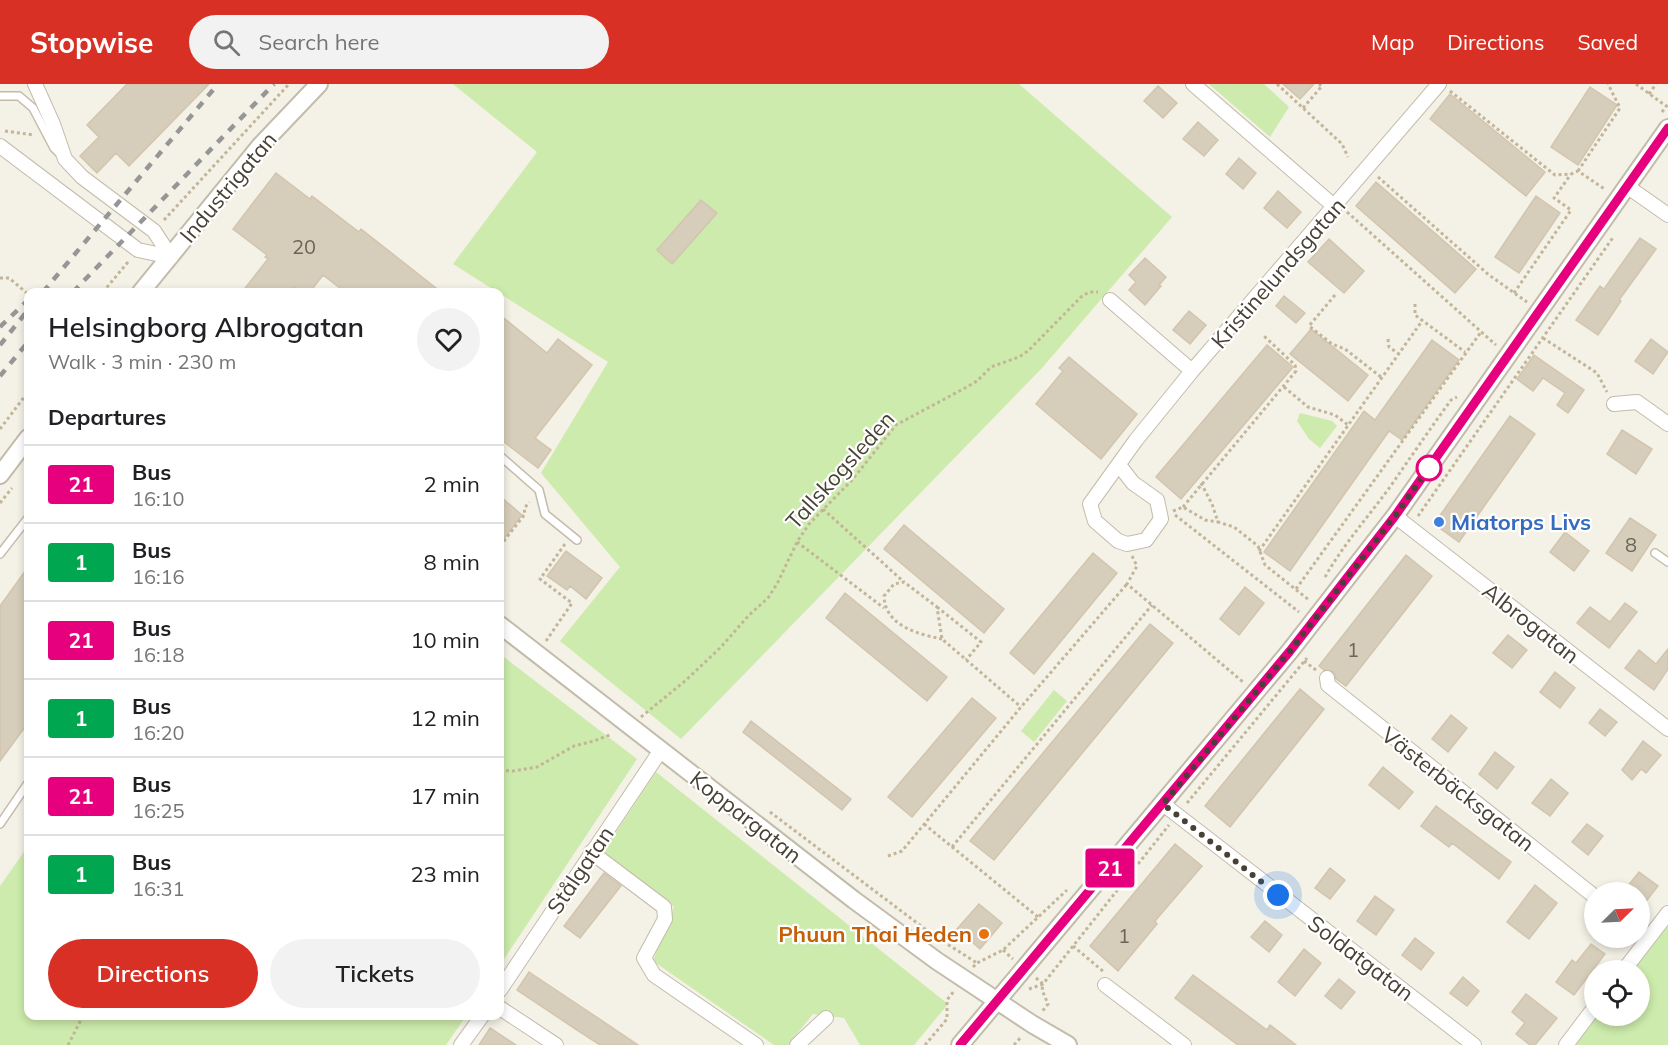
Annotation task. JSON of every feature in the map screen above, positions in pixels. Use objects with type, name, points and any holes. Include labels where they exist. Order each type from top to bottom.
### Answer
[{"type":"street","points":[[35,84],[65,159],[82,177],[154,231],[171,257]]},
{"type":"street","name":"Industrigatan","points":[[144,288],[260,146],[319,84]]},
{"type":"street","points":[[1193,84],[1336,206]]},
{"type":"street","name":"Kristinelundsgatan","points":[[1127,544],[1118,541],[1095,521],[1090,504],[1136,440],[1192,371],[1441,84]]},
{"type":"street","points":[[960,1045],[1290,651],[1315,605],[1395,516],[1628,187],[1664,122]]},
{"type":"street","points":[[0,146],[138,250],[171,257]]},
{"type":"street","points":[[1628,187],[1668,215]]},
{"type":"street","points":[[1110,300],[1192,371]]},
{"type":"street","points":[[1614,404],[1637,402],[1668,424]]},
{"type":"street","points":[[0,475],[24,443]]},
{"type":"street","points":[[1119,465],[1133,483],[1157,500],[1161,519],[1146,540],[1127,544]]},
{"type":"street","name":"Albrogatan","points":[[1395,516],[1668,729]]},
{"type":"street","name":"Koppargatan","points":[[504,628],[854,900],[963,979],[1068,1045]]},
{"type":"street","name":"Västerbäcksgatan","points":[[1327,678],[1328,685],[1584,888]]},
{"type":"street","name":"Stålgatan","points":[[504,984],[661,750]]},
{"type":"street","name":"Soldatgatan","points":[[1163,804],[1474,1045]]},
{"type":"street","points":[[591,852],[664,907],[666,919],[644,958],[654,975],[756,1045]]},
{"type":"street","points":[[1650,930],[1668,913]]},
{"type":"street","points":[[1105,985],[1184,1045]]},
{"type":"street","points":[[504,1011],[556,1045]]},
{"type":"street","points":[[797,1045],[826,1018]]},
{"type":"street","points":[[461,1045],[479,1020]]},
{"type":"street","points":[[1566,1045],[1584,1021]]},
{"type":"lane","points":[[0,96],[19,96],[33,108],[54,148],[65,159]]},
{"type":"lane","points":[[504,459],[539,490],[545,514],[574,538]]},
{"type":"lane","points":[[0,554],[24,523]]},
{"type":"lane","points":[[1655,553],[1668,562]]},
{"type":"lane","points":[[0,824],[24,789]]},
{"type":"path","points":[[154,231],[289,84]]},
{"type":"path","points":[[1277,84],[1342,144],[1348,157]]},
{"type":"path","points":[[1303,108],[1322,86],[1319,84]]},
{"type":"path","points":[[1441,84],[1555,175],[1578,171],[1620,108],[1608,84]]},
{"type":"path","points":[[1636,84],[1667,105],[1664,122]]},
{"type":"path","points":[[1649,94],[1656,84]]},
{"type":"path","points":[[0,130],[34,135],[45,130]]},
{"type":"path","points":[[1368,168],[1489,275],[1529,304]]},
{"type":"path","points":[[1578,171],[1610,193]]},
{"type":"path","points":[[1514,293],[1571,210],[1554,198],[1571,174]]},
{"type":"path","points":[[1336,206],[1498,346]]},
{"type":"path","points":[[106,288],[138,250]]},
{"type":"path","points":[[0,278],[9,278],[24,291]]},
{"type":"path","name":"Tallskogsleden","points":[[504,770],[537,767],[574,746],[594,741],[630,726],[685,681],[768,598],[797,542],[822,508],[852,480],[900,422],[965,388],[991,367],[1019,357],[1028,351],[1081,297],[1089,292],[1096,291],[1110,300]]},
{"type":"path","points":[[1335,295],[1309,326],[1332,344],[1346,349],[1382,378]]},
{"type":"path","points":[[1415,304],[1415,315],[1465,352]]},
{"type":"path","points":[[1259,551],[1422,321]]},
{"type":"path","points":[[1296,589],[1481,332]]},
{"type":"path","points":[[1264,336],[1295,365],[1296,371],[1183,507],[1172,512],[1299,612]]},
{"type":"path","points":[[1543,338],[1597,373],[1614,404]]},
{"type":"path","points":[[1388,339],[1389,347],[1399,354]]},
{"type":"path","points":[[1284,387],[1308,407],[1335,415],[1348,425]]},
{"type":"path","points":[[1321,584],[1334,562],[1451,400],[1462,395]]},
{"type":"path","points":[[0,429],[24,397]]},
{"type":"path","points":[[1202,483],[1218,522]]},
{"type":"path","points":[[504,541],[525,514],[524,509],[539,490]]},
{"type":"path","points":[[1183,507],[1205,520],[1234,527],[1258,546],[1265,565],[1315,605]]},
{"type":"path","points":[[822,508],[904,582],[981,642],[966,660]]},
{"type":"path","points":[[546,641],[572,603],[540,579],[574,538]]},
{"type":"path","points":[[797,542],[884,608],[894,621],[918,634],[942,639],[1021,707]]},
{"type":"path","points":[[888,856],[902,851],[1126,584],[1137,566],[1127,544]]},
{"type":"path","points":[[884,608],[884,596],[894,584],[904,582]]},
{"type":"path","points":[[1126,584],[1244,682],[1237,691]]},
{"type":"path","points":[[1315,592],[1315,605]]},
{"type":"path","points":[[952,847],[1152,605]]},
{"type":"path","points":[[1292,621],[1299,612],[1315,605]]},
{"type":"path","points":[[937,607],[942,639]]},
{"type":"path","points":[[1290,651],[1327,678]]},
{"type":"path","points":[[924,824],[1038,917]]},
{"type":"path","points":[[925,1045],[947,1020],[947,1000],[977,963],[1003,950],[1069,888]]},
{"type":"path","points":[[1073,946],[1104,972],[1105,985]]},
{"type":"path","points":[[68,1045],[81,1020]]},
{"type":"green space","points":[[453,84],[1019,84],[1172,217],[1042,368],[681,739],[560,641],[620,567],[541,473],[608,362],[504,296],[504,288],[491,288],[453,264],[537,152]]},
{"type":"green space","points":[[1209,84],[1264,84],[1289,107],[1270,137]]},
{"type":"green space","points":[[1300,413],[1332,421],[1337,426],[1320,448],[1309,439],[1297,421]]},
{"type":"green space","points":[[504,657],[637,759],[504,959]]},
{"type":"green space","points":[[1054,690],[1067,701],[1034,742],[1021,731]]},
{"type":"green space","points":[[656,772],[948,1004],[914,1045],[860,1045],[844,1018],[813,1014],[788,1045],[774,1045],[653,961],[674,907],[602,853]]},
{"type":"green space","points":[[24,852],[24,1020],[463,1020],[446,1045],[0,1045],[0,886]]},
{"type":"green space","points":[[1668,923],[1668,1045],[1574,1045],[1589,1026],[1650,1026],[1650,960],[1640,960]]},
{"type":"building","points":[[127,84],[209,84],[129,166],[116,153],[97,173],[80,156],[99,137],[87,125]]},
{"type":"building","points":[[1283,84],[1314,84],[1300,99]]},
{"type":"building","points":[[1158,86],[1177,103],[1163,118],[1144,101]]},
{"type":"building","points":[[1590,87],[1617,105],[1578,165],[1551,147]]},
{"type":"building","points":[[1450,94],[1545,172],[1526,196],[1430,119]]},
{"type":"building","points":[[1198,122],[1218,140],[1204,156],[1183,139]]},
{"type":"building","points":[[1239,158],[1256,173],[1243,189],[1226,174]]},
{"type":"building","points":[[276,173],[310,199],[312,196],[359,232],[361,229],[436,288],[340,288],[323,275],[313,288],[245,288],[268,259],[265,257],[267,255],[233,229]]},
{"type":"building","points":[[1376,182],[1476,269],[1455,293],[1356,206]]},
{"type":"building","points":[[1278,191],[1301,212],[1287,228],[1264,208]]},
{"type":"building","points":[[1536,196],[1560,213],[1519,273],[1495,257]]},
{"type":"building","points":[[701,200],[717,213],[672,264],[657,250]]},
{"type":"building","points":[[1640,238],[1656,249],[1619,300],[1621,301],[1598,335],[1576,320],[1600,286],[1604,289]]},
{"type":"building","points":[[1329,239],[1364,271],[1344,293],[1308,262]]},
{"type":"building","points":[[1145,258],[1166,277],[1145,305],[1129,290],[1136,282],[1129,275]]},
{"type":"building","points":[[1284,296],[1305,313],[1296,323],[1276,306]]},
{"type":"building","points":[[1189,311],[1206,325],[1190,344],[1173,330]]},
{"type":"building","points":[[504,318],[547,353],[558,339],[592,365],[535,438],[551,450],[538,468],[504,442]]},
{"type":"building","points":[[1311,329],[1368,375],[1348,401],[1290,354]]},
{"type":"building","points":[[1651,339],[1668,352],[1653,374],[1635,361]]},
{"type":"building","points":[[1432,340],[1459,360],[1402,440],[1389,431],[1290,571],[1264,552],[1364,411],[1375,420]]},
{"type":"building","points":[[1267,345],[1293,367],[1181,499],[1156,477]]},
{"type":"building","points":[[1534,355],[1584,390],[1568,413],[1557,405],[1565,393],[1543,378],[1533,391],[1517,379]]},
{"type":"building","points":[[1069,357],[1137,414],[1101,459],[1036,404],[1063,371],[1059,368]]},
{"type":"building","points":[[1510,416],[1535,434],[1459,542],[1434,524]]},
{"type":"building","points":[[1622,430],[1652,449],[1636,474],[1607,454]]},
{"type":"building","points":[[504,499],[522,515],[504,539]]},
{"type":"building","points":[[1630,518],[1656,535],[1632,571],[1606,553]]},
{"type":"building","points":[[904,525],[1004,609],[984,633],[884,549]]},
{"type":"building","points":[[1565,532],[1589,551],[1574,571],[1550,552]]},
{"type":"building","points":[[566,551],[602,578],[586,599],[570,586],[567,590],[547,576]]},
{"type":"building","points":[[1093,553],[1117,573],[1034,674],[1010,653]]},
{"type":"building","points":[[1406,555],[1432,576],[1346,686],[1336,679],[1334,672],[1324,670],[1319,666]]},
{"type":"building","points":[[24,573],[24,728],[0,761],[0,606]]},
{"type":"building","points":[[1245,587],[1264,603],[1239,635],[1220,619]]},
{"type":"building","points":[[845,593],[947,677],[927,701],[826,618]]},
{"type":"building","points":[[1625,603],[1637,612],[1609,648],[1577,623],[1590,607],[1610,622]]},
{"type":"building","points":[[1150,624],[1173,643],[994,860],[970,841]]},
{"type":"building","points":[[1508,635],[1527,650],[1512,668],[1493,653]]},
{"type":"building","points":[[1668,649],[1668,669],[1654,690],[1625,668],[1639,650],[1656,664]]},
{"type":"building","points":[[1555,672],[1575,688],[1560,708],[1540,692]]},
{"type":"building","points":[[1300,689],[1324,709],[1230,827],[1205,806]]},
{"type":"building","points":[[972,698],[996,718],[912,817],[888,797]]},
{"type":"building","points":[[1600,709],[1617,722],[1605,736],[1589,723]]},
{"type":"building","points":[[1451,715],[1467,728],[1448,752],[1432,739]]},
{"type":"building","points":[[751,721],[851,799],[842,810],[743,732]]},
{"type":"building","points":[[1643,741],[1661,755],[1646,773],[1641,769],[1632,780],[1622,770]]},
{"type":"building","points":[[1495,752],[1514,767],[1497,789],[1479,774]]},
{"type":"building","points":[[1383,767],[1413,792],[1399,809],[1369,785]]},
{"type":"building","points":[[1551,779],[1568,793],[1550,816],[1532,803]]},
{"type":"building","points":[[1436,806],[1511,862],[1499,879],[1452,843],[1449,847],[1421,826]]},
{"type":"building","points":[[1587,824],[1603,836],[1588,855],[1572,842]]},
{"type":"building","points":[[1175,844],[1202,866],[1155,921],[1157,924],[1118,971],[1090,946]]},
{"type":"building","points":[[1330,868],[1345,880],[1330,899],[1315,888]]},
{"type":"building","points":[[1639,872],[1658,886],[1650,896],[1650,882],[1631,882]]},
{"type":"building","points":[[604,873],[621,886],[580,938],[564,926]]},
{"type":"building","points":[[1535,885],[1557,903],[1529,939],[1507,922]]},
{"type":"building","points":[[1375,896],[1394,910],[1376,935],[1357,921]]},
{"type":"building","points":[[979,904],[1002,923],[980,949],[957,929]]},
{"type":"building","points":[[1265,921],[1282,935],[1269,952],[1251,937]]},
{"type":"building","points":[[1415,938],[1434,953],[1421,970],[1402,955]]},
{"type":"building","points":[[1588,948],[1597,948],[1605,954],[1600,960],[1584,960],[1584,982],[1574,995],[1556,982],[1572,960],[1576,963]]},
{"type":"building","points":[[1304,949],[1321,963],[1295,996],[1278,982]]},
{"type":"building","points":[[529,972],[638,1045],[600,1045],[517,990]]},
{"type":"building","points":[[1193,975],[1267,1030],[1270,1025],[1296,1045],[1238,1045],[1175,998]]},
{"type":"building","points":[[1463,977],[1479,991],[1467,1006],[1450,993]]},
{"type":"building","points":[[1339,979],[1355,992],[1341,1009],[1325,996]]},
{"type":"building","points":[[1526,994],[1557,1018],[1535,1045],[1530,1045],[1516,1034],[1525,1023],[1512,1012]]},
{"type":"building","points":[[490,1028],[516,1045],[479,1045]]},
{"type":"railway","points":[[46,288],[218,84]]},
{"type":"railway","points":[[77,288],[274,84]]},
{"type":"railway","points":[[0,327],[24,304]]},
{"type":"railway","points":[[0,345],[24,315]]},
{"type":"railway","points":[[0,376],[24,347]]},
{"type":"bus line","name":"21","points":[[960,1045],[1290,651],[1395,516],[1668,128]]},
{"type":"place","name":"Miatorps Livs","points":[[1439,522]]},
{"type":"place","name":"Phuun Thai Heden","points":[[984,934]]},
{"type":"route","points":[[1278,895],[1163,804],[1290,651],[1395,516],[1429,468]]}]
